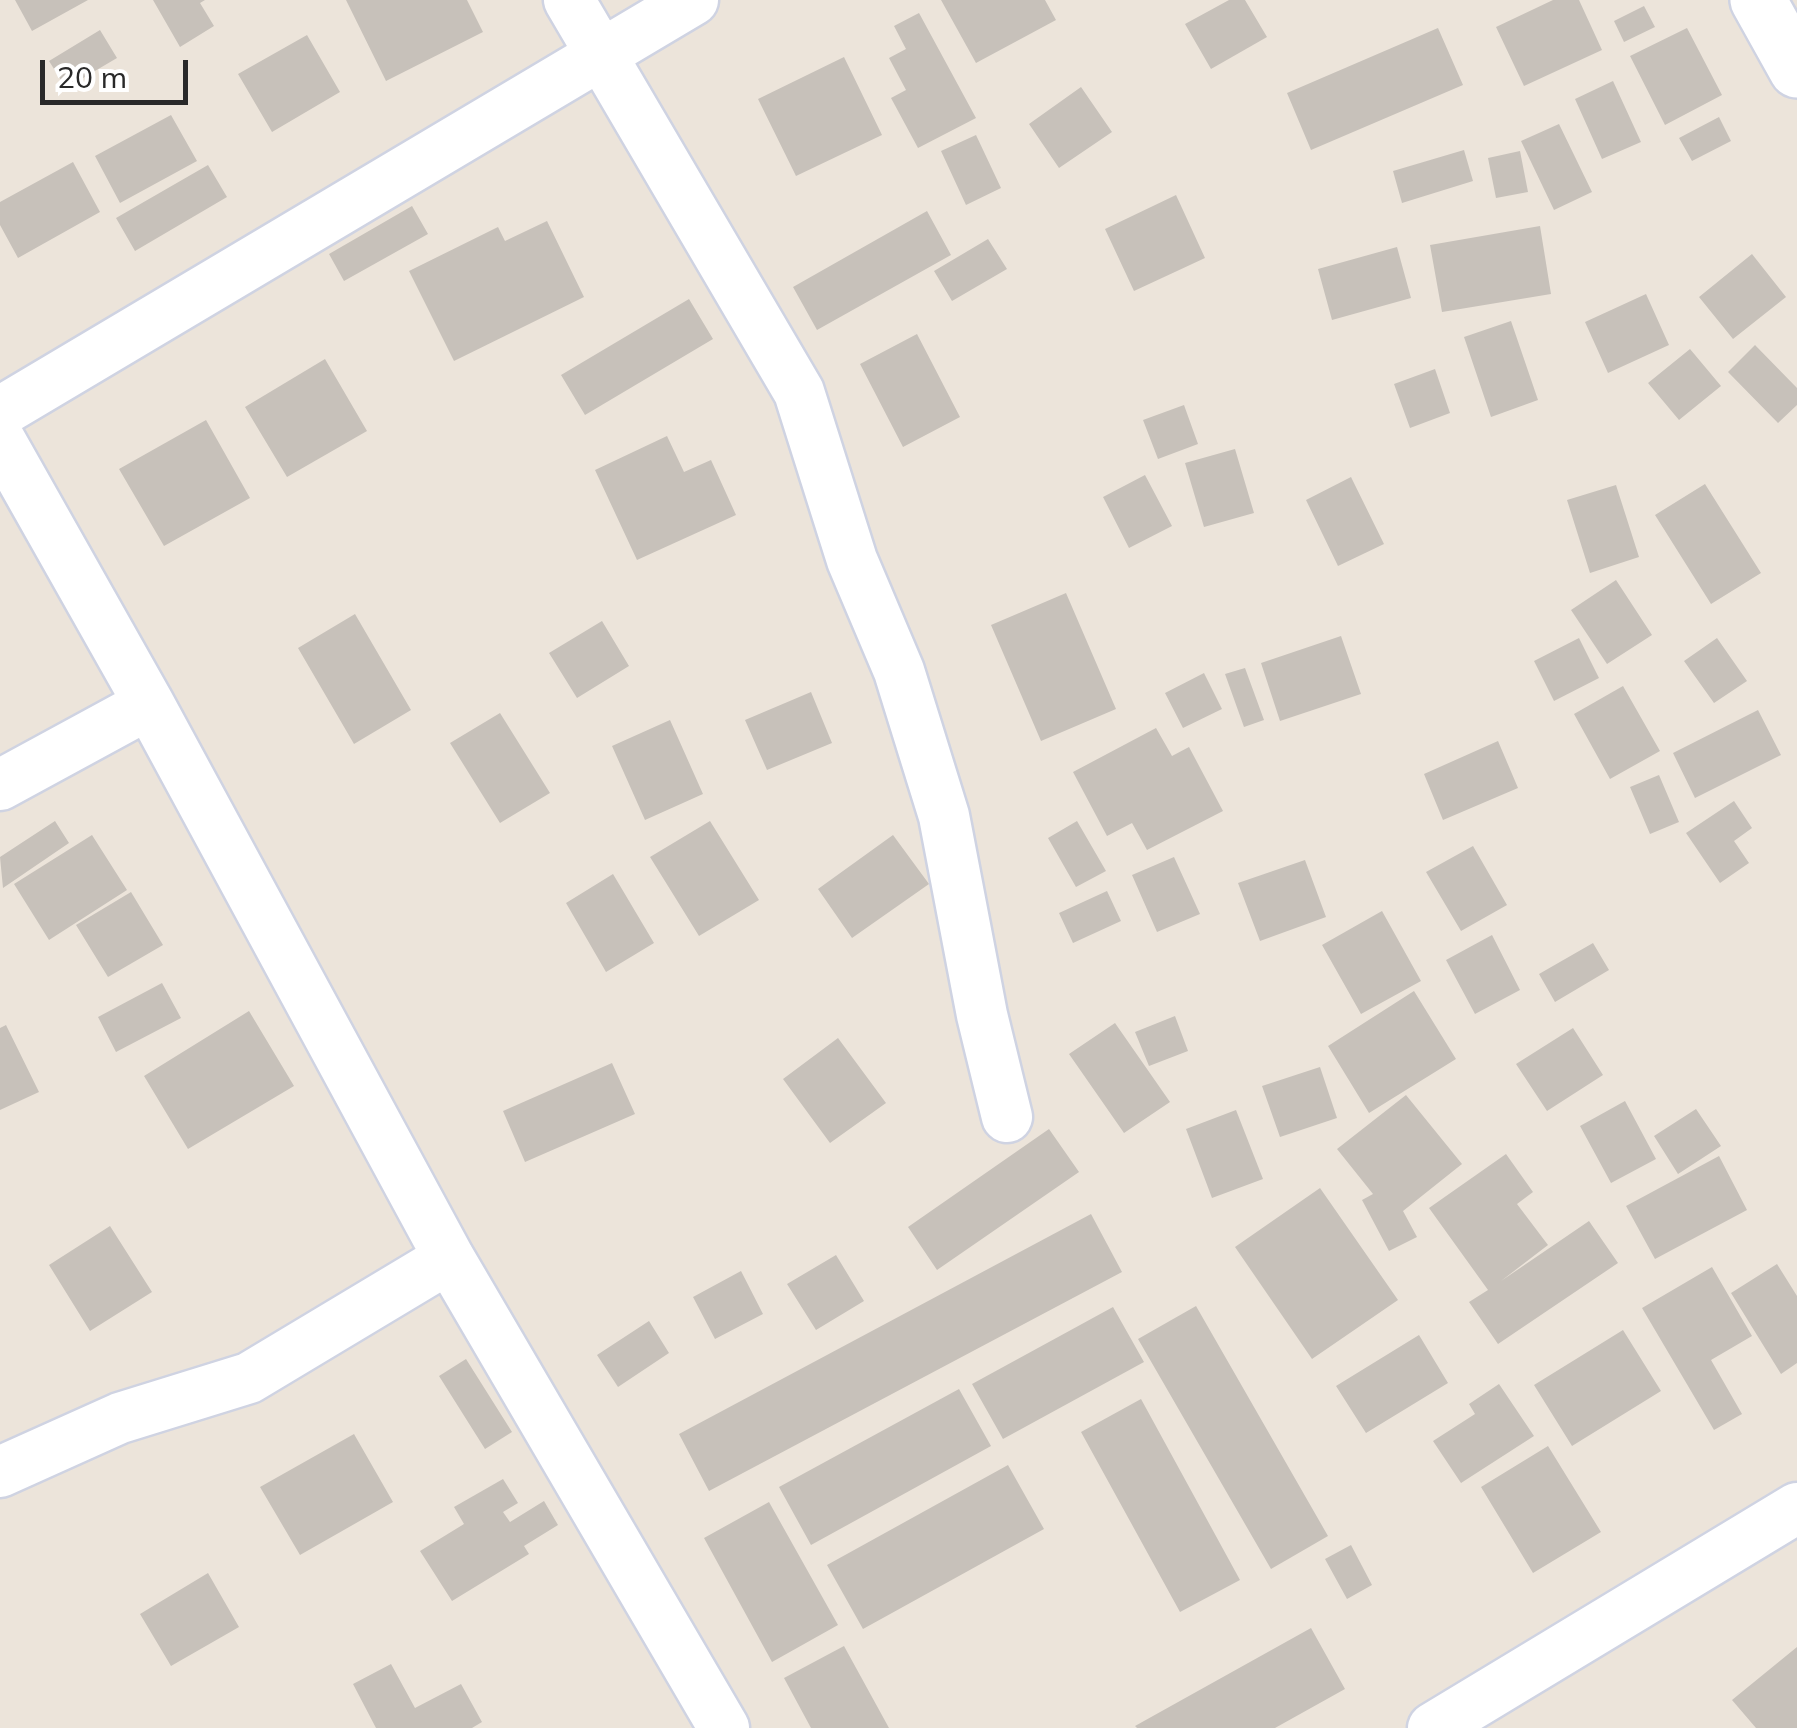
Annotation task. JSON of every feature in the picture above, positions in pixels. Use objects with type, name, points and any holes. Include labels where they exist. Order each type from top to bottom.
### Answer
[{"type":"main road","points":[[1758,0],[1797,70]]},
{"type":"street","points":[[569,0],[799,392],[852,560],[899,671],[944,816],[982,1016],[1007,1116]]},
{"type":"street","points":[[0,412],[693,0]]},
{"type":"street","points":[[0,440],[149,704],[449,1258],[724,1728]]},
{"type":"street","points":[[0,785],[149,704]]},
{"type":"street","points":[[0,1472],[120,1418],[249,1378],[449,1258]]},
{"type":"street","points":[[1433,1728],[1797,1508]]},
{"type":"building","points":[[15,0],[88,0],[32,31]]},
{"type":"building","points":[[153,0],[205,0],[200,3],[214,26],[180,47]]},
{"type":"building","points":[[346,0],[467,0],[483,32],[386,81]]},
{"type":"building","points":[[941,0],[1045,0],[1056,20],[976,63]]},
{"type":"building","points":[[1229,0],[1245,0],[1267,37],[1211,69],[1185,24]]},
{"type":"building","points":[[1553,0],[1579,0],[1602,50],[1524,86],[1496,27]]},
{"type":"building","points":[[1644,6],[1655,27],[1624,42],[1614,21]]},
{"type":"building","points":[[919,13],[976,118],[918,148],[891,98],[906,90],[889,58],[906,49],[894,26]]},
{"type":"building","points":[[1438,28],[1463,85],[1311,150],[1287,93]]},
{"type":"building","points":[[1687,28],[1722,95],[1665,125],[1630,56]]},
{"type":"building","points":[[100,30],[117,58],[66,88],[49,61]]},
{"type":"building","points":[[307,35],[340,92],[272,132],[238,74]]},
{"type":"building","points":[[844,57],[882,135],[796,176],[758,99]]},
{"type":"building","points":[[1613,81],[1641,142],[1602,159],[1575,99]]},
{"type":"building","points":[[1081,87],[1112,132],[1059,168],[1029,124]]},
{"type":"building","points":[[171,115],[197,161],[120,203],[95,156]]},
{"type":"building","points":[[1719,117],[1731,141],[1692,161],[1679,138]]},
{"type":"building","points":[[1559,124],[1592,192],[1554,210],[1521,141]]},
{"type":"building","points":[[976,135],[1001,188],[966,205],[941,151]]},
{"type":"building","points":[[1464,150],[1473,181],[1402,203],[1393,171]]},
{"type":"building","points":[[1520,151],[1528,192],[1496,198],[1488,158]]},
{"type":"building","points":[[73,162],[100,212],[18,258],[0,225],[0,202]]},
{"type":"building","points":[[208,165],[227,197],[135,251],[116,218]]},
{"type":"building","points":[[1176,195],[1205,258],[1134,291],[1105,229]]},
{"type":"building","points":[[412,206],[428,234],[344,281],[329,254]]},
{"type":"building","points":[[927,211],[951,255],[817,330],[793,287]]},
{"type":"building","points":[[547,221],[584,297],[454,361],[409,271],[498,227],[505,241]]},
{"type":"building","points":[[1540,226],[1551,294],[1442,312],[1430,245]]},
{"type":"building","points":[[988,239],[1007,269],[952,301],[934,271]]},
{"type":"building","points":[[1397,247],[1411,298],[1332,320],[1318,269]]},
{"type":"building","points":[[1752,254],[1786,297],[1733,339],[1699,297]]},
{"type":"building","points":[[1646,294],[1669,345],[1608,373],[1585,322]]},
{"type":"building","points":[[689,299],[713,339],[585,415],[561,375]]},
{"type":"building","points":[[1511,321],[1538,400],[1491,417],[1464,337]]},
{"type":"building","points":[[917,334],[960,417],[903,447],[860,364]]},
{"type":"building","points":[[1755,345],[1797,388],[1797,405],[1778,423],[1728,372]]},
{"type":"building","points":[[1690,349],[1721,386],[1679,420],[1648,383]]},
{"type":"building","points":[[325,359],[367,431],[287,477],[245,407]]},
{"type":"building","points":[[1435,369],[1450,413],[1410,428],[1394,384]]},
{"type":"building","points":[[1184,405],[1198,444],[1158,459],[1143,420]]},
{"type":"building","points":[[206,420],[250,498],[164,546],[119,469]]},
{"type":"building","points":[[667,436],[684,472],[711,460],[736,515],[637,560],[595,470]]},
{"type":"building","points":[[1235,449],[1254,513],[1204,527],[1185,463]]},
{"type":"building","points":[[1145,475],[1172,526],[1129,548],[1103,497]]},
{"type":"building","points":[[1351,477],[1384,544],[1338,566],[1306,500]]},
{"type":"building","points":[[1705,484],[1761,573],[1711,604],[1655,515]]},
{"type":"building","points":[[1616,485],[1639,557],[1590,573],[1567,500]]},
{"type":"building","points":[[1616,580],[1652,635],[1607,664],[1571,610]]},
{"type":"building","points":[[1066,593],[1116,709],[1041,741],[991,625]]},
{"type":"building","points":[[355,614],[411,710],[354,744],[298,648]]},
{"type":"building","points":[[602,621],[629,666],[577,698],[549,653]]},
{"type":"building","points":[[1341,636],[1361,694],[1280,721],[1261,663]]},
{"type":"building","points":[[1579,638],[1599,678],[1554,701],[1534,661]]},
{"type":"building","points":[[1717,638],[1747,681],[1714,703],[1684,661]]},
{"type":"building","points":[[1245,668],[1264,720],[1244,727],[1225,674]]},
{"type":"building","points":[[1204,673],[1222,709],[1183,728],[1165,693]]},
{"type":"building","points":[[1623,686],[1660,751],[1610,779],[1574,714]]},
{"type":"building","points":[[811,692],[832,743],[767,770],[745,720]]},
{"type":"building","points":[[1758,710],[1781,755],[1695,798],[1673,753]]},
{"type":"building","points":[[500,713],[550,793],[500,823],[450,743]]},
{"type":"building","points":[[670,720],[703,794],[645,820],[612,746]]},
{"type":"building","points":[[1156,728],[1172,756],[1189,747],[1223,811],[1147,850],[1132,823],[1107,836],[1073,772]]},
{"type":"building","points":[[1498,741],[1518,788],[1443,820],[1424,774]]},
{"type":"building","points":[[1659,775],[1679,822],[1650,834],[1630,787]]},
{"type":"building","points":[[1734,801],[1752,828],[1734,841],[1749,863],[1720,883],[1686,833]]},
{"type":"building","points":[[55,821],[69,843],[3,888],[0,857]]},
{"type":"building","points":[[710,821],[759,900],[699,936],[650,857]]},
{"type":"building","points":[[1077,821],[1106,871],[1076,887],[1048,838]]},
{"type":"building","points":[[92,835],[127,890],[49,940],[14,884]]},
{"type":"building","points":[[893,835],[929,884],[852,938],[818,889]]},
{"type":"building","points":[[1473,846],[1507,905],[1461,931],[1426,872]]},
{"type":"building","points":[[1174,857],[1200,914],[1157,932],[1132,875]]},
{"type":"building","points":[[1305,860],[1326,917],[1260,941],[1238,883]]},
{"type":"building","points":[[613,874],[654,943],[606,972],[566,903]]},
{"type":"building","points":[[1107,891],[1121,921],[1073,943],[1059,913]]},
{"type":"building","points":[[131,892],[163,945],[108,977],[76,925]]},
{"type":"building","points":[[1382,911],[1421,981],[1361,1014],[1322,945]]},
{"type":"building","points":[[1492,935],[1520,990],[1475,1014],[1446,960]]},
{"type":"building","points":[[1593,943],[1609,970],[1555,1002],[1539,974]]},
{"type":"building","points":[[162,983],[181,1018],[116,1052],[98,1017]]},
{"type":"building","points":[[1414,991],[1456,1059],[1369,1113],[1328,1046]]},
{"type":"building","points":[[249,1011],[294,1086],[188,1149],[144,1076]]},
{"type":"building","points":[[1175,1016],[1188,1051],[1149,1066],[1135,1032]]},
{"type":"building","points":[[1115,1023],[1170,1102],[1124,1133],[1069,1054]]},
{"type":"building","points":[[6,1025],[39,1092],[0,1110],[0,1028]]},
{"type":"building","points":[[1573,1028],[1603,1075],[1547,1111],[1516,1064]]},
{"type":"building","points":[[838,1038],[886,1103],[830,1143],[783,1079]]},
{"type":"building","points":[[612,1063],[635,1114],[525,1162],[503,1111]]},
{"type":"building","points":[[1320,1067],[1337,1118],[1280,1137],[1262,1086]]},
{"type":"building","points":[[1406,1095],[1462,1164],[1403,1211],[1417,1237],[1389,1251],[1362,1200],[1373,1194],[1337,1149]]},
{"type":"building","points":[[1625,1101],[1656,1159],[1611,1183],[1580,1126]]},
{"type":"building","points":[[1696,1109],[1721,1146],[1678,1174],[1654,1136]]},
{"type":"building","points":[[1236,1110],[1263,1179],[1212,1198],[1186,1129]]},
{"type":"building","points":[[1049,1129],[1079,1172],[937,1270],[908,1227]]},
{"type":"building","points":[[1506,1154],[1533,1192],[1517,1204],[1548,1245],[1501,1281],[1589,1221],[1618,1263],[1498,1344],[1469,1302],[1488,1290],[1429,1208]]},
{"type":"building","points":[[1719,1156],[1747,1210],[1655,1259],[1626,1206]]},
{"type":"building","points":[[1320,1188],[1398,1300],[1312,1359],[1235,1247]]},
{"type":"building","points":[[1091,1214],[1122,1272],[709,1491],[679,1434]]},
{"type":"building","points":[[110,1226],[152,1292],[90,1331],[49,1265]]},
{"type":"building","points":[[836,1255],[864,1301],[816,1330],[787,1284]]},
{"type":"building","points":[[1777,1264],[1797,1296],[1797,1363],[1781,1374],[1731,1293]]},
{"type":"building","points":[[1712,1267],[1752,1336],[1711,1360],[1742,1414],[1714,1430],[1642,1308]]},
{"type":"building","points":[[741,1271],[763,1314],[715,1339],[693,1297]]},
{"type":"building","points":[[1196,1306],[1328,1536],[1271,1569],[1138,1339]]},
{"type":"building","points":[[1113,1307],[1144,1362],[1003,1439],[972,1384]]},
{"type":"building","points":[[649,1321],[669,1353],[618,1387],[597,1355]]},
{"type":"building","points":[[1623,1330],[1661,1391],[1572,1446],[1534,1385]]},
{"type":"building","points":[[1419,1335],[1448,1383],[1366,1433],[1336,1386]]},
{"type":"building","points":[[466,1359],[512,1432],[485,1449],[439,1376]]},
{"type":"building","points":[[1499,1384],[1534,1436],[1461,1483],[1433,1441],[1475,1414],[1469,1404]]},
{"type":"building","points":[[959,1389],[991,1446],[811,1545],[779,1487]]},
{"type":"building","points":[[1141,1399],[1240,1580],[1180,1612],[1081,1432]]},
{"type":"building","points":[[354,1434],[393,1502],[300,1555],[260,1487]]},
{"type":"building","points":[[1548,1446],[1601,1532],[1533,1573],[1481,1487]]},
{"type":"building","points":[[1008,1465],[1044,1529],[863,1629],[827,1565]]},
{"type":"building","points":[[503,1479],[518,1503],[503,1512],[510,1522],[544,1501],[558,1525],[524,1546],[529,1554],[452,1601],[420,1551],[464,1524],[454,1507]]},
{"type":"building","points":[[769,1502],[838,1625],[772,1662],[704,1538]]},
{"type":"building","points":[[1351,1545],[1372,1585],[1347,1599],[1325,1559]]},
{"type":"building","points":[[208,1573],[239,1627],[171,1666],[140,1614]]},
{"type":"building","points":[[1311,1628],[1345,1689],[1275,1728],[1135,1726]]},
{"type":"building","points":[[844,1646],[889,1728],[811,1728],[784,1678]]},
{"type":"building","points":[[1797,1647],[1797,1728],[1756,1728],[1732,1700]]},
{"type":"building","points":[[391,1664],[415,1708],[461,1684],[482,1722],[472,1728],[376,1728],[353,1684]]}]
